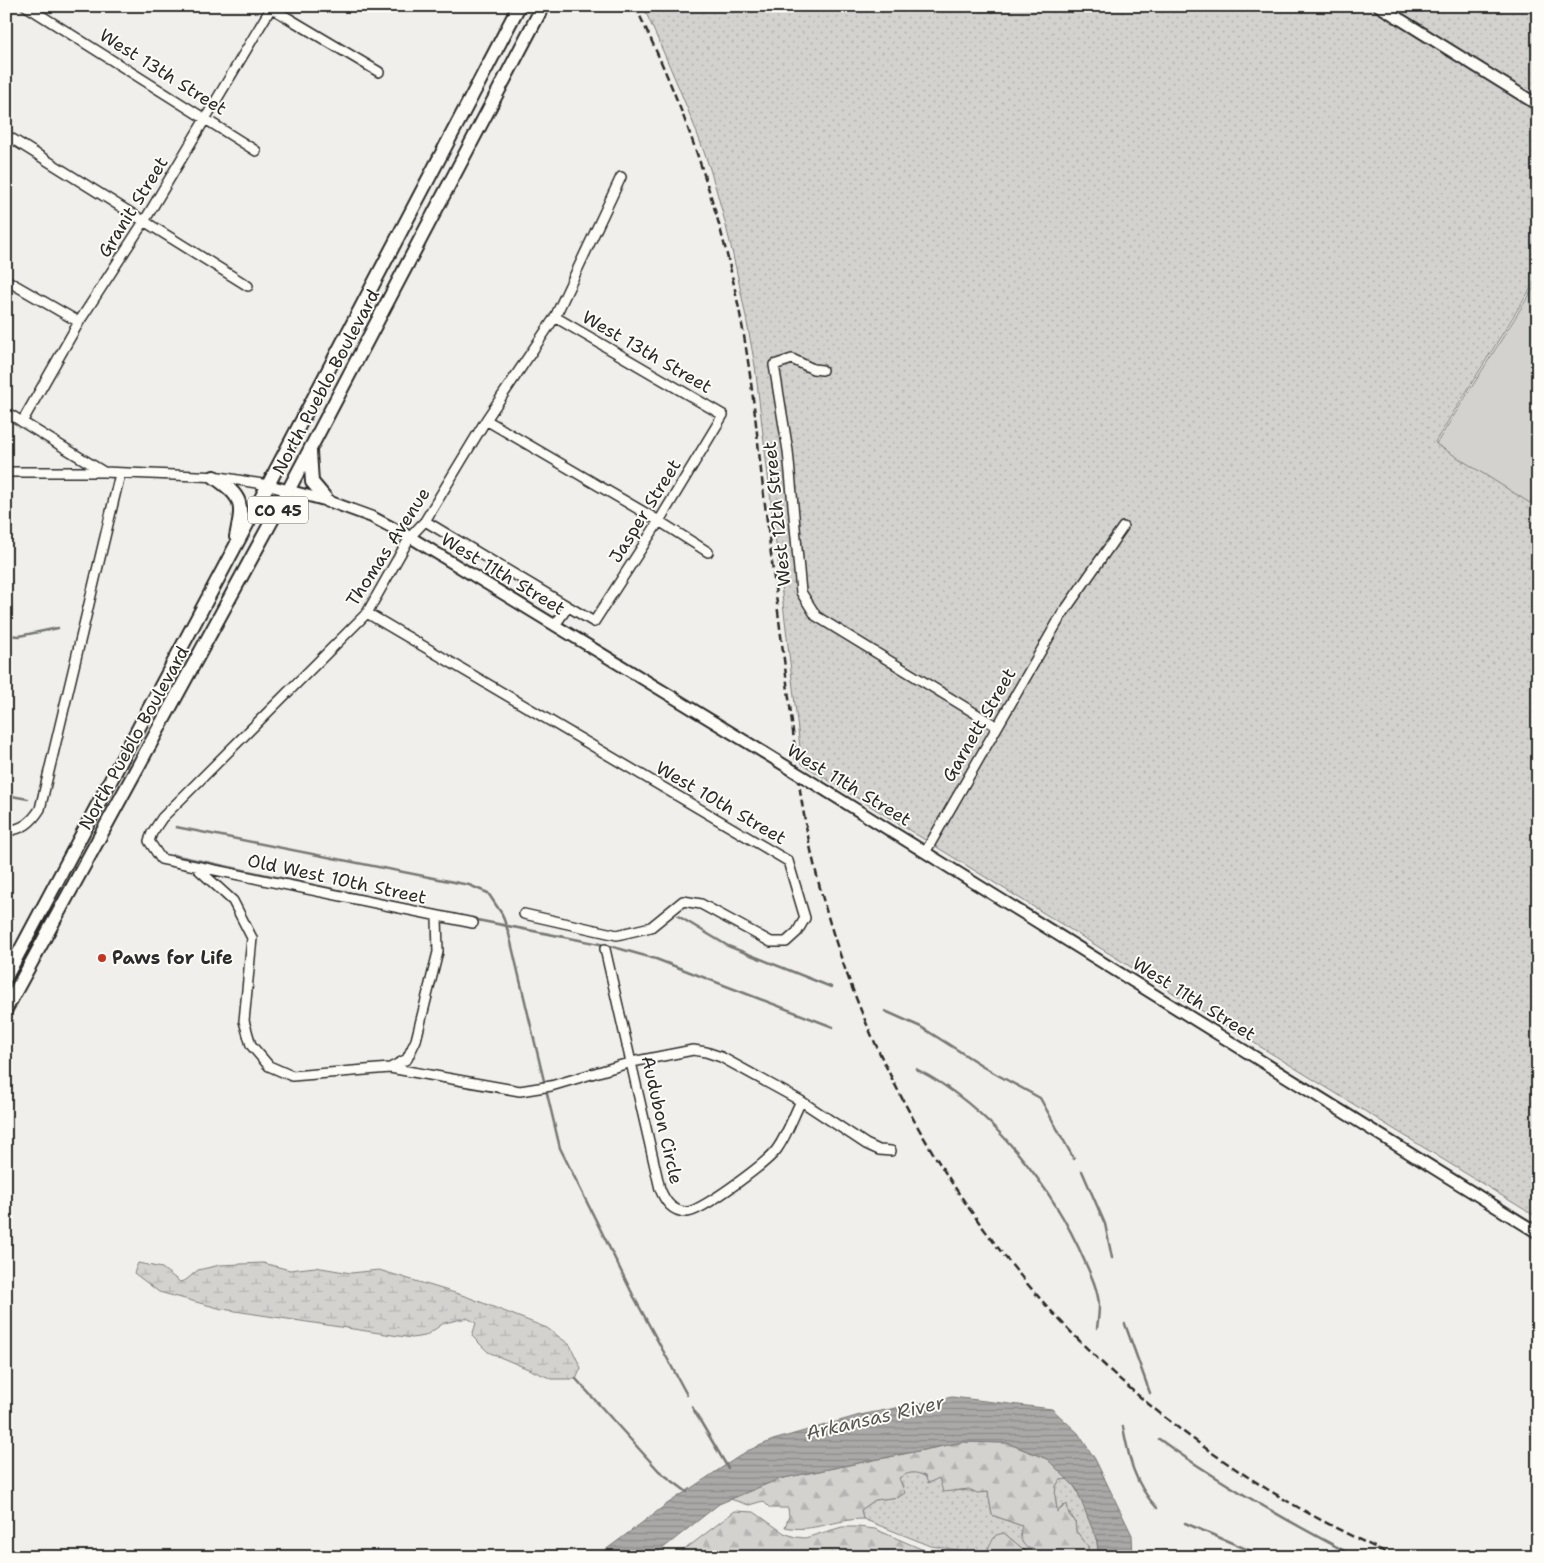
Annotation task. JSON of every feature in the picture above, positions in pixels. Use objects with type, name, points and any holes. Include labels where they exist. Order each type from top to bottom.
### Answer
[{"type":"main road","name":"North Pueblo Boulevard","points":[[6,976],[234,551],[519,6]]},
{"type":"main road","name":"North Pueblo Boulevard","points":[[6,1009],[288,491],[543,6]]},
{"type":"main road","points":[[310,449],[310,475],[312,482],[328,501]]},
{"type":"main road","points":[[214,477],[232,489],[242,510],[234,551]]},
{"type":"street","name":"West 13th Street","points":[[26,6],[256,151]]},
{"type":"street","points":[[1378,6],[1538,105]]},
{"type":"street","name":"Granit Street","points":[[22,422],[79,322],[145,220],[270,7]]},
{"type":"street","points":[[270,7],[379,72]]},
{"type":"street","points":[[6,135],[248,286]]},
{"type":"street","name":"Thomas Avenue","points":[[194,867],[161,859],[149,841],[152,832],[162,818],[367,613],[410,537],[425,521],[486,420],[555,316],[621,176]]},
{"type":"street","points":[[6,280],[79,322]]},
{"type":"street","name":"West 13th Street","points":[[555,316],[723,415]]},
{"type":"street","name":"West 12th Street","points":[[822,370],[813,369],[792,359],[774,365],[788,451],[801,592],[816,616],[996,726]]},
{"type":"street","points":[[6,412],[104,472]]},
{"type":"street","name":"Jasper Street","points":[[567,608],[594,622],[659,521],[723,415]]},
{"type":"street","points":[[486,420],[659,521],[708,552]]},
{"type":"street","name":"West 11th Street","points":[[6,472],[104,472],[214,477],[268,485],[328,501],[372,517],[410,537],[556,625],[926,851],[1538,1233]]},
{"type":"street","points":[[6,831],[22,829],[33,820],[40,809],[120,474]]},
{"type":"street","points":[[425,521],[567,608],[556,625]]},
{"type":"street","name":"Garnett Street","points":[[926,851],[996,726],[1061,616],[1123,527]]},
{"type":"street","name":"West 10th Street","points":[[367,613],[788,861],[805,918],[798,932],[786,942],[771,942],[701,904],[683,901],[651,927],[617,935],[524,914]]},
{"type":"street","points":[[194,867],[233,901],[252,938],[244,1021],[251,1045],[269,1066],[292,1076],[390,1068],[520,1091],[551,1086],[632,1062],[693,1050],[721,1057],[801,1101],[866,1144],[878,1150],[890,1151]]},
{"type":"street","name":"Old West 10th Street","points":[[194,867],[473,923]]},
{"type":"street","points":[[390,1068],[407,1059],[416,1040],[438,952],[437,917]]},
{"type":"street","name":"Audubon Circle","points":[[605,949],[660,1189],[666,1201],[676,1210],[688,1212],[701,1208],[769,1159],[783,1138],[801,1101]]},
{"type":"green space","points":[[643,6],[1538,6],[1538,277],[1435,442],[1531,501],[1538,491],[1538,1218],[802,764],[755,366],[741,291],[724,217],[703,148]]},
{"type":"green space","points":[[1538,281],[1538,490],[1530,503],[1436,444]]},
{"type":"green space","points":[[138,1263],[162,1268],[180,1282],[186,1280],[198,1270],[220,1265],[263,1263],[290,1270],[315,1267],[351,1273],[379,1270],[465,1296],[547,1328],[570,1345],[581,1368],[576,1379],[552,1379],[488,1352],[472,1336],[476,1323],[467,1318],[444,1323],[425,1336],[412,1338],[222,1309],[159,1292],[134,1273]]},
{"type":"green space","points":[[963,1442],[1007,1443],[1047,1459],[1068,1479],[1060,1480],[1056,1486],[1057,1512],[1067,1504],[1069,1515],[1075,1521],[1076,1531],[1088,1546],[1088,1557],[1053,1557],[1049,1553],[1046,1557],[987,1557],[989,1546],[996,1535],[1004,1533],[1030,1555],[1037,1552],[1033,1548],[1027,1548],[1023,1543],[1020,1535],[1022,1526],[992,1515],[988,1492],[977,1493],[969,1489],[943,1492],[939,1478],[928,1483],[925,1476],[918,1473],[909,1473],[899,1478],[905,1493],[899,1497],[875,1500],[861,1510],[863,1519],[814,1527],[785,1527],[789,1516],[788,1508],[770,1508],[763,1501],[749,1505],[730,1499],[779,1479]]},
{"type":"green space","points":[[916,1472],[925,1476],[939,1478],[953,1491],[988,1492],[992,1515],[1022,1526],[1037,1552],[1030,1555],[1004,1533],[989,1546],[987,1557],[975,1557],[958,1550],[931,1546],[863,1519],[861,1510],[875,1500],[899,1497],[903,1486],[898,1478],[908,1473]]},
{"type":"green space","points":[[1068,1479],[1074,1486],[1089,1515],[1096,1537],[1099,1557],[1088,1557],[1088,1546],[1076,1531],[1075,1521],[1064,1505],[1057,1512],[1056,1486],[1060,1480]]},
{"type":"green space","points":[[735,1511],[754,1512],[784,1533],[795,1537],[805,1538],[842,1527],[875,1529],[926,1551],[958,1557],[818,1557],[817,1553],[808,1550],[799,1554],[800,1557],[675,1557]]},
{"type":"water","name":"Arkansas River","points":[[952,1397],[1052,1409],[1078,1433],[1095,1459],[1132,1535],[1133,1557],[1099,1557],[1097,1541],[1076,1488],[1047,1459],[1007,1443],[963,1442],[779,1479],[719,1504],[652,1557],[596,1557],[667,1504],[747,1451],[773,1440],[860,1415]]},
{"type":"waterway","points":[[6,635],[19,636],[58,628]]},
{"type":"waterway","points":[[6,795],[28,799]]},
{"type":"waterway","points":[[176,827],[469,885],[488,893],[502,914],[509,934],[560,1148],[634,1297],[687,1395]]},
{"type":"waterway","points":[[173,855],[455,915]]},
{"type":"waterway","points":[[678,916],[728,946],[831,987]]},
{"type":"waterway","points":[[472,919],[610,946],[656,959],[833,1027]]},
{"type":"waterway","points":[[885,1011],[921,1027],[994,1073],[1040,1098],[1074,1159]]},
{"type":"waterway","points":[[916,1069],[943,1085],[969,1104],[994,1127],[1016,1151],[1056,1205],[1092,1277],[1099,1305],[1097,1328]]},
{"type":"waterway","points":[[1082,1171],[1105,1224],[1112,1258]]},
{"type":"waterway","points":[[1125,1324],[1150,1393]]},
{"type":"waterway","points":[[576,1379],[659,1471],[687,1492]]},
{"type":"waterway","points":[[692,1407],[728,1468]]},
{"type":"waterway","points":[[1123,1427],[1130,1460],[1138,1480],[1149,1499],[1157,1508]]},
{"type":"waterway","points":[[1159,1439],[1182,1456],[1255,1501],[1356,1557]]},
{"type":"waterway","points":[[1185,1523],[1265,1557]]},
{"type":"railway","points":[[635,6],[682,113],[719,223],[745,342],[797,771],[804,815],[824,901],[851,986],[887,1068],[929,1147],[979,1222],[1034,1292],[1095,1357],[1189,1436],[1274,1494],[1334,1527],[1396,1557]]},
{"type":"place","name":"Paws for Life","points":[[102,958]]}]
